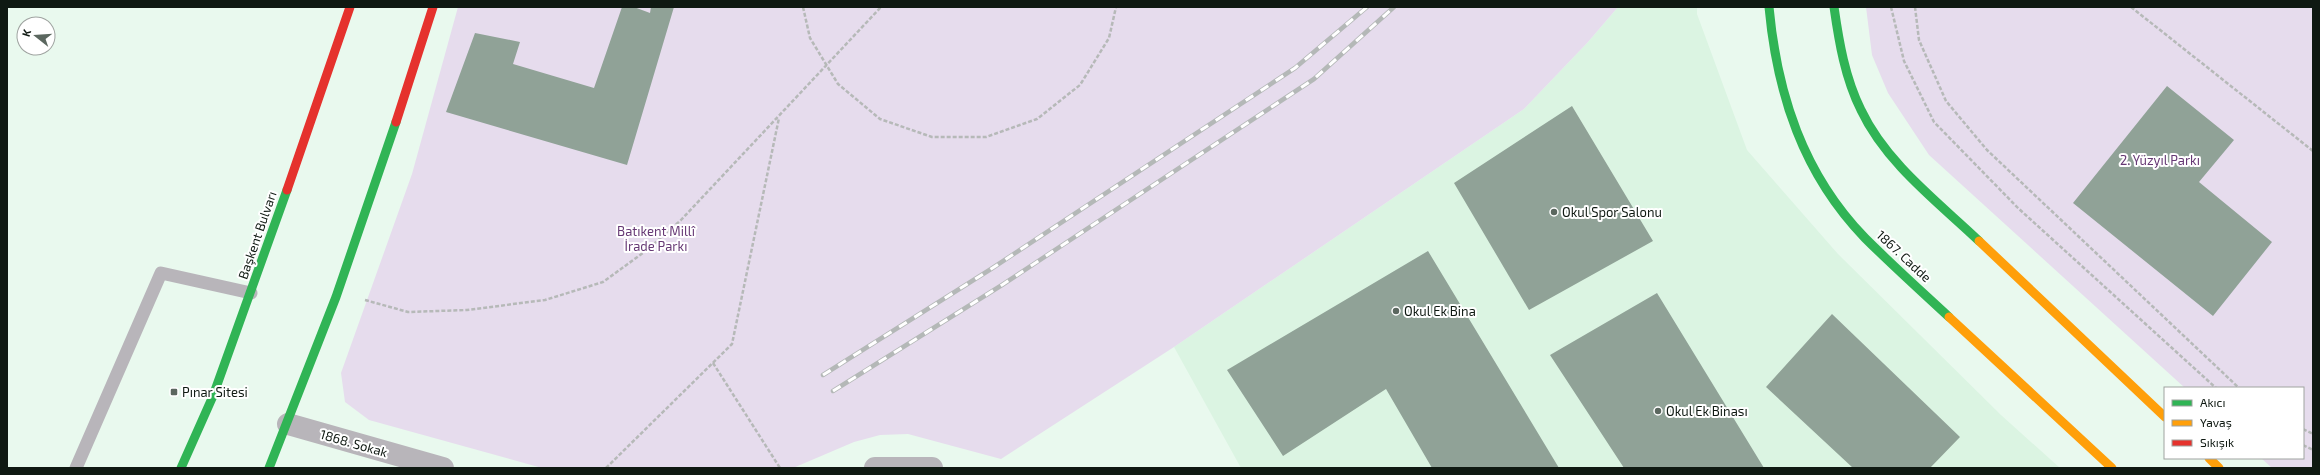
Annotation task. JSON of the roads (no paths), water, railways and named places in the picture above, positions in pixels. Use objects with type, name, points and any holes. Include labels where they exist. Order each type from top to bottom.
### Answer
[{"type":"street","name":"Başkent Bulvarı","points":[[181,468],[213,396],[251,293],[350,7]]},
{"type":"street","points":[[269,468],[288,424],[385,161],[433,7]]},
{"type":"street","name":"1867. Cadde","points":[[1770,7],[1777,70],[1788,107],[1804,146],[1833,199],[1865,238],[2112,468]]},
{"type":"street","points":[[1834,7],[1840,52],[1856,101],[1880,141],[1909,175],[2164,416]]},
{"type":"street","name":"1868. Sokak","points":[[288,424],[443,468]]},
{"type":"street","points":[[2210,459],[2219,468]]},
{"type":"street","points":[[875,468],[932,468]]},
{"type":"lane","points":[[76,468],[161,273],[251,293]]},
{"type":"railway","points":[[823,375],[991,269],[1295,68],[1367,7]]},
{"type":"railway","points":[[833,391],[1002,285],[1314,79],[1394,7]]},
{"type":"place","name":"Okul Spor Salonu","points":[[1554,212]]},
{"type":"place","name":"Okul Ek Bina","points":[[1396,311]]},
{"type":"place","name":"Pınar Sitesi","points":[[174,392]]},
{"type":"place","name":"Okul Ek Binası","points":[[1658,411]]},
{"type":"park label","name":"2. Yüzyıl Parkı","points":[[2160,160]]},
{"type":"park label","name":"Batıkent Millî İrade Parkı","points":[[656,238]]}]
